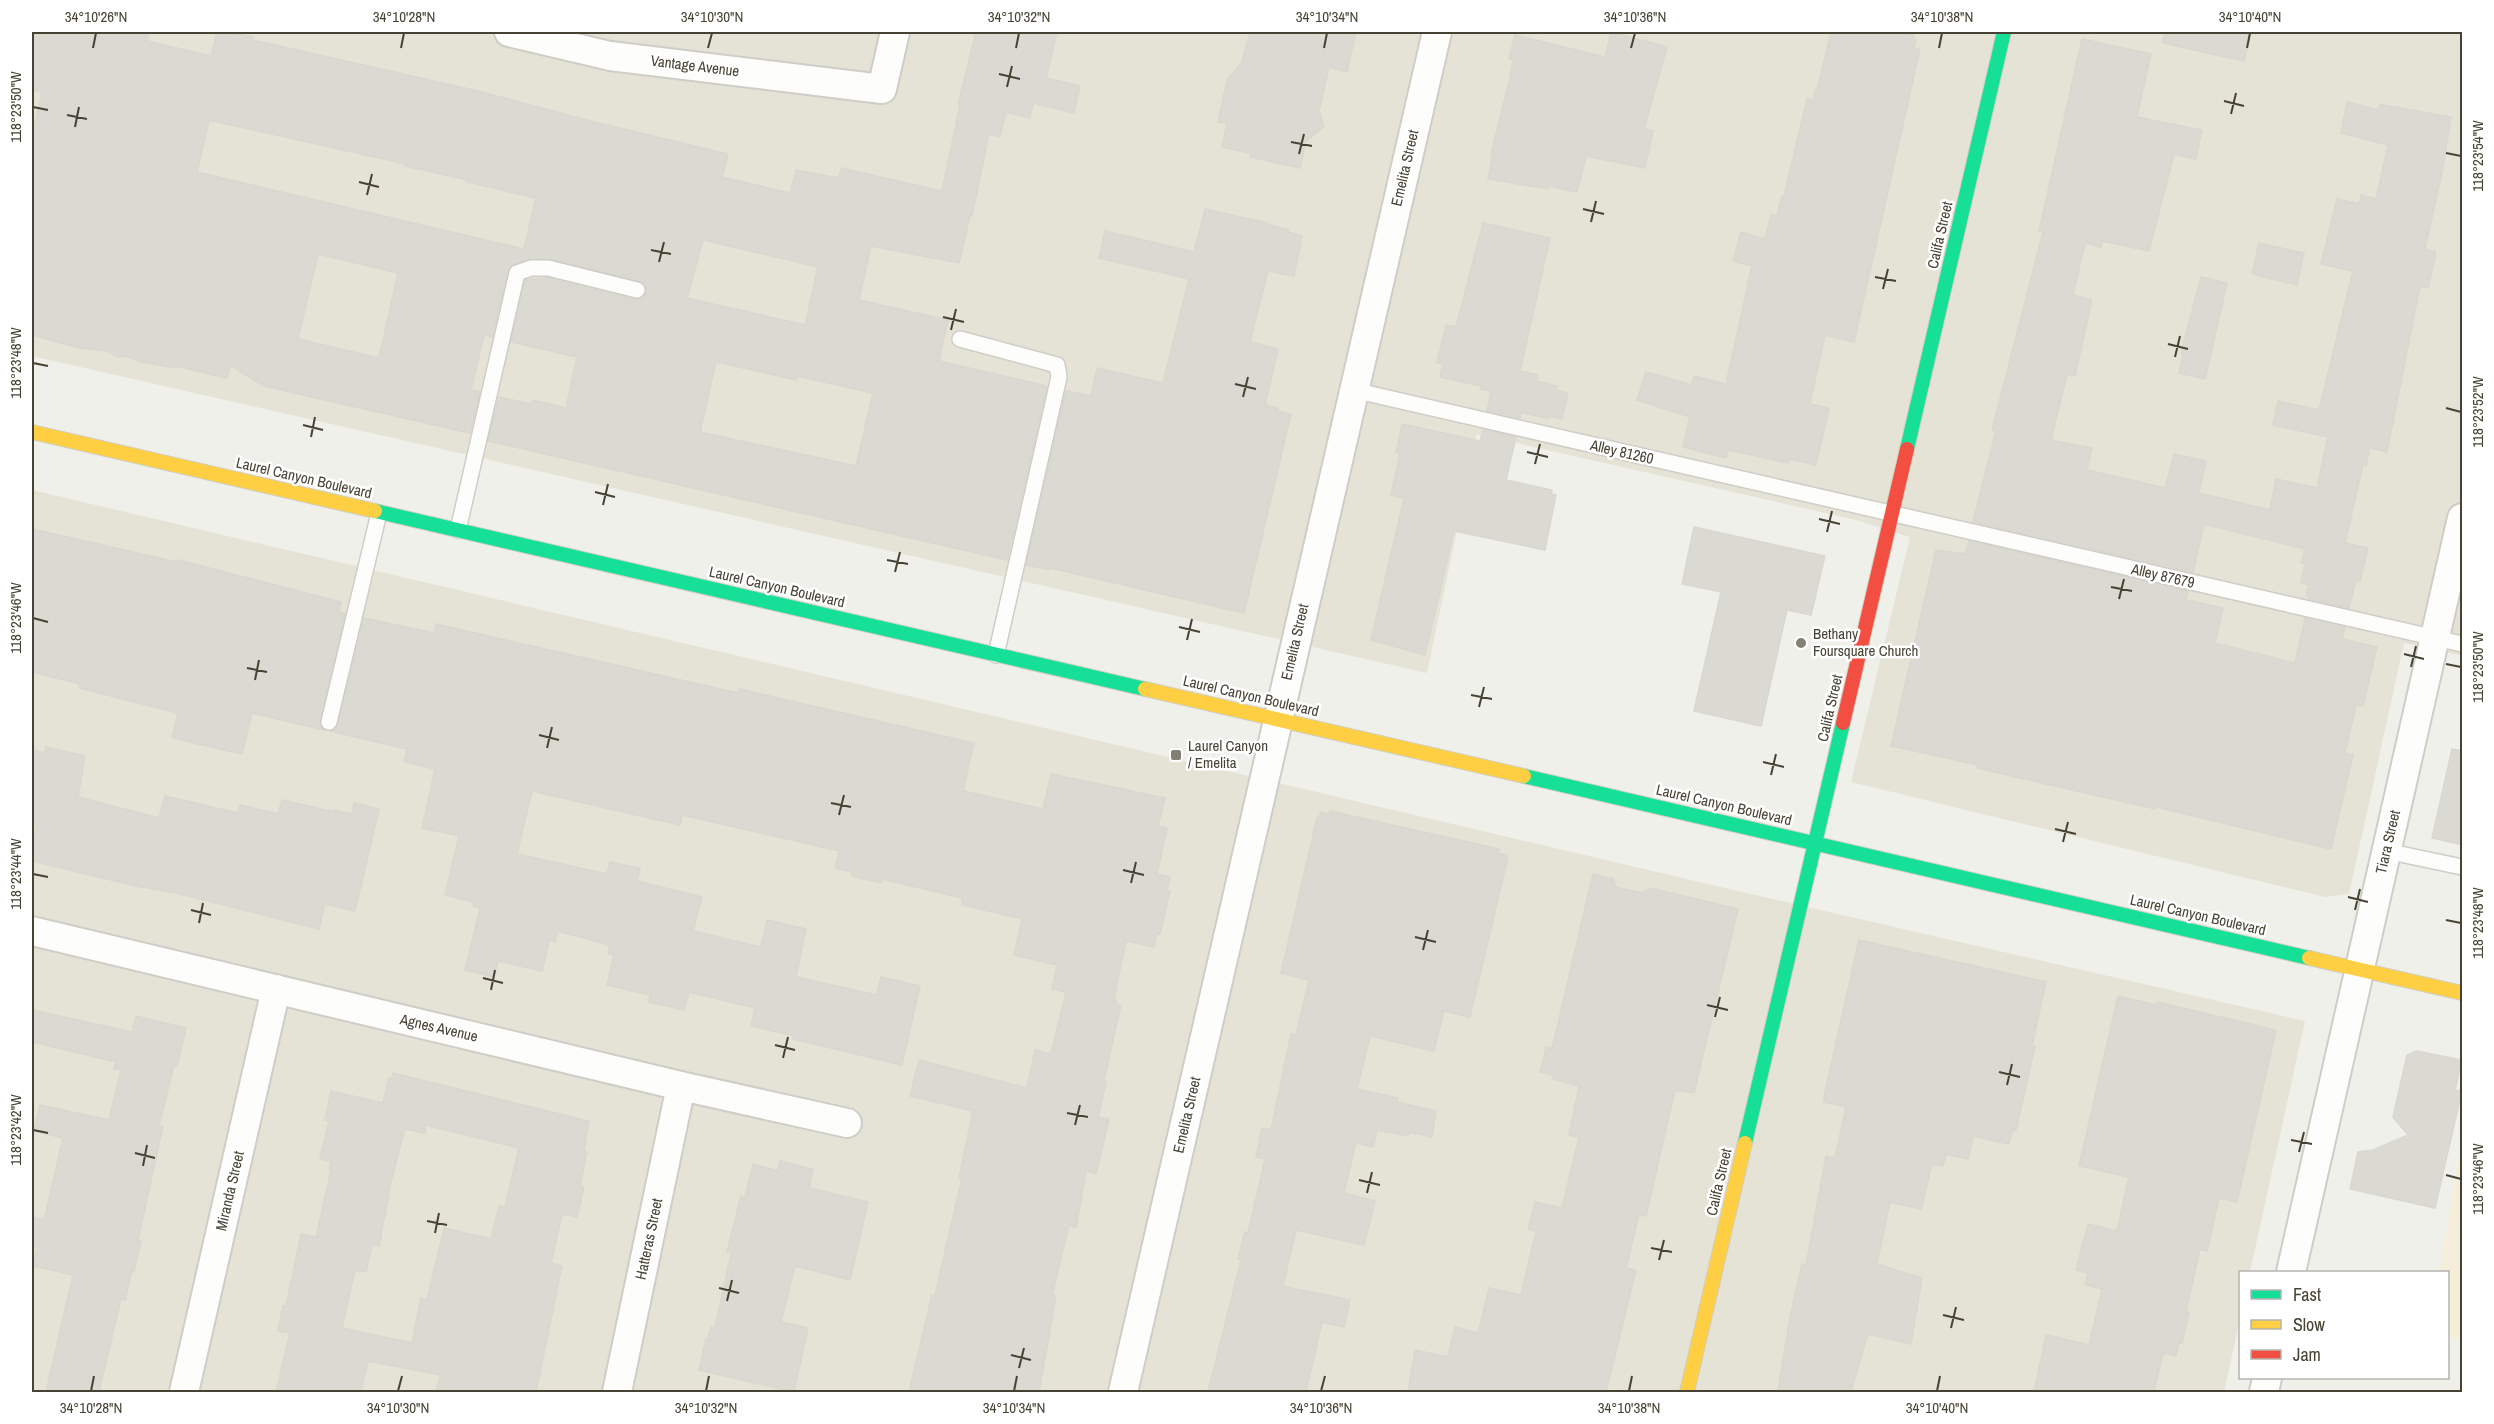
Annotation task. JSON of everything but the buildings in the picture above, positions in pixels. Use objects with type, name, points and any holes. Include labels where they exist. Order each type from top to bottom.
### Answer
[{"type":"main road","name":"Califa Street","points":[[1687,1392],[2004,32]]},
{"type":"main road","name":"Laurel Canyon Boulevard","points":[[32,432],[2463,993]]},
{"type":"street","name":"Vantage Avenue","points":[[509,32],[610,56],[882,88],[896,32]]},
{"type":"street","name":"Emelita Street","points":[[1123,1392],[1437,32]]},
{"type":"street","name":"Tiara Street","points":[[2291,1271],[2463,518]]},
{"type":"street","name":"Agnes Avenue","points":[[32,931],[681,1086],[847,1123]]},
{"type":"street","name":"Miranda Street","points":[[184,1392],[276,989]]},
{"type":"street","name":"Hatteras Street","points":[[617,1392],[681,1086]]},
{"type":"lane","points":[[458,531],[517,273],[531,268],[549,268],[637,290]]},
{"type":"lane","points":[[960,339],[1057,365],[1059,376],[996,655]]},
{"type":"lane","name":"Alley 81260","points":[[1353,390],[1891,513]]},
{"type":"lane","points":[[328,722],[379,513]]},
{"type":"lane","name":"Alley 87679","points":[[1891,513],[2463,644]]},
{"type":"lane","points":[[2386,851],[2463,867]]},
{"type":"shaded area","points":[[32,32],[2462,32],[2462,656],[2404,643],[2349,894],[2325,897],[1851,782],[1910,537],[1856,520],[1477,434],[1427,673],[32,356]]},
{"type":"shaded area","points":[[32,490],[1755,895],[2305,1021],[2250,1271],[2239,1271],[2239,1323],[2224,1392],[32,1392]]},
{"type":"shaded area","points":[[2462,1138],[2462,1341],[2449,1337],[2449,1271],[2439,1271]]},
{"type":"traffic: fast","points":[[1907,449],[2004,32]]},
{"type":"traffic: fast","points":[[375,511],[1145,689]]},
{"type":"traffic: fast","points":[[1745,1143],[1843,723]]},
{"type":"traffic: fast","points":[[1524,776],[2309,958]]},
{"type":"traffic: slow","points":[[32,432],[375,511]]},
{"type":"traffic: slow","points":[[1145,689],[1524,776]]},
{"type":"traffic: slow","points":[[2309,958],[2462,993]]},
{"type":"traffic: slow","points":[[1687,1392],[1745,1143]]},
{"type":"traffic: jam","points":[[1843,723],[1907,449]]},
{"type":"place","name":"Bethany Foursquare Church","points":[[1801,643]]},
{"type":"place","name":"Laurel Canyon / Emelita","points":[[1176,755]]}]
